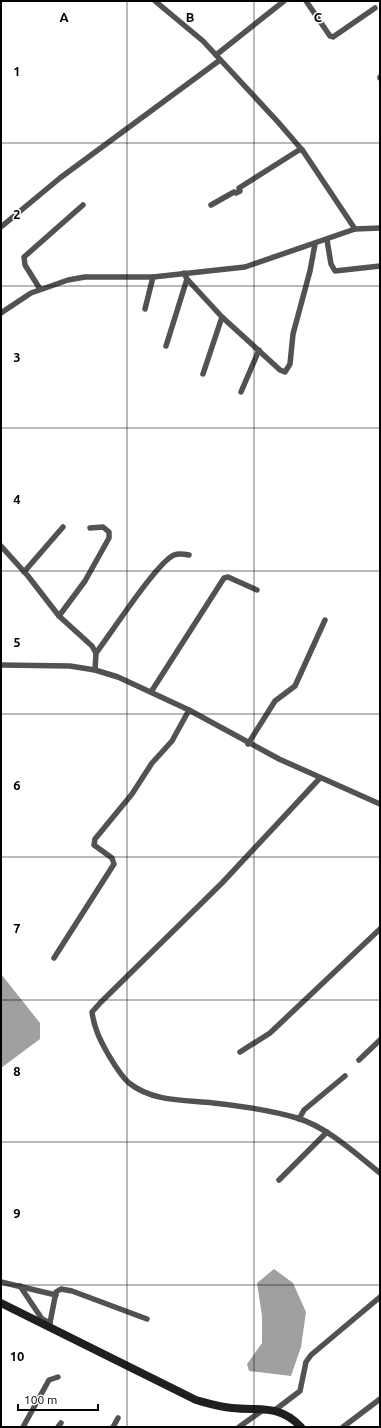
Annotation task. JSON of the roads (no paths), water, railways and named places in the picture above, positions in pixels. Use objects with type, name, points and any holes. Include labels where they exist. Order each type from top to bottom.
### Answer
[{"type":"street","points":[[155,1],[203,41],[302,150],[356,229]]},
{"type":"street","points":[[216,55],[284,1]]},
{"type":"street","points":[[306,1],[330,36],[333,38],[374,8]]},
{"type":"street","points":[[1,227],[60,178],[220,60]]},
{"type":"street","points":[[211,205],[234,192],[236,193],[240,191],[239,188],[299,150],[302,150]]},
{"type":"street","points":[[40,290],[25,265],[24,257],[83,205]]},
{"type":"street","points":[[1,313],[21,299],[40,290],[68,280],[85,277],[153,277],[245,267],[356,229],[380,228]]},
{"type":"street","points":[[327,240],[335,271],[380,266]]},
{"type":"street","points":[[184,273],[187,279],[222,317],[280,370],[287,371],[290,364],[293,334],[310,271],[315,244]]},
{"type":"street","points":[[145,309],[153,277]]},
{"type":"street","points":[[166,346],[187,279]]},
{"type":"street","points":[[203,374],[222,317]]},
{"type":"street","points":[[241,392],[259,350]]},
{"type":"street","points":[[24,572],[63,527]]},
{"type":"street","points":[[59,616],[85,581],[109,538],[109,532],[103,527],[90,528]]},
{"type":"street","points":[[1,546],[59,616],[87,642],[96,653]]},
{"type":"street","points":[[95,670],[96,653],[160,567],[175,554],[189,555]]},
{"type":"street","points":[[151,692],[224,578],[228,577],[257,590]]},
{"type":"street","points":[[248,744],[275,701],[295,686],[325,620]]},
{"type":"street","points":[[1,665],[38,664],[95,670],[118,676],[189,710],[248,744],[380,804]]},
{"type":"street","points":[[54,958],[114,864],[112,858],[94,845],[95,839],[132,794],[152,763],[172,741],[189,710]]},
{"type":"street","points":[[320,778],[222,883],[124,978],[92,1012],[94,1025],[100,1041],[116,1067],[129,1083],[146,1094],[179,1101],[246,1107],[299,1118],[327,1132],[380,1173]]},
{"type":"street","points":[[240,1052],[270,1033],[380,931]]},
{"type":"street","points":[[359,1060],[380,1040]]},
{"type":"street","points":[[299,1118],[304,1110],[345,1076]]},
{"type":"street","points":[[279,1180],[327,1132]]},
{"type":"street","points":[[1,1282],[56,1295]]},
{"type":"street","points":[[20,1286],[42,1319],[49,1326]]},
{"type":"street","points":[[49,1326],[56,1295],[61,1289],[72,1291],[147,1319]]},
{"type":"street","points":[[275,1410],[300,1391],[306,1362],[311,1355],[380,1297]]},
{"type":"street","points":[[1,1303],[196,1400],[231,1408],[275,1410],[287,1414],[301,1427]]},
{"type":"street","points":[[23,1427],[49,1380],[58,1377]]},
{"type":"street","points":[[343,1427],[380,1398]]},
{"type":"street","points":[[239,1427],[263,1410]]},
{"type":"street","points":[[112,1427],[118,1418]]}]
